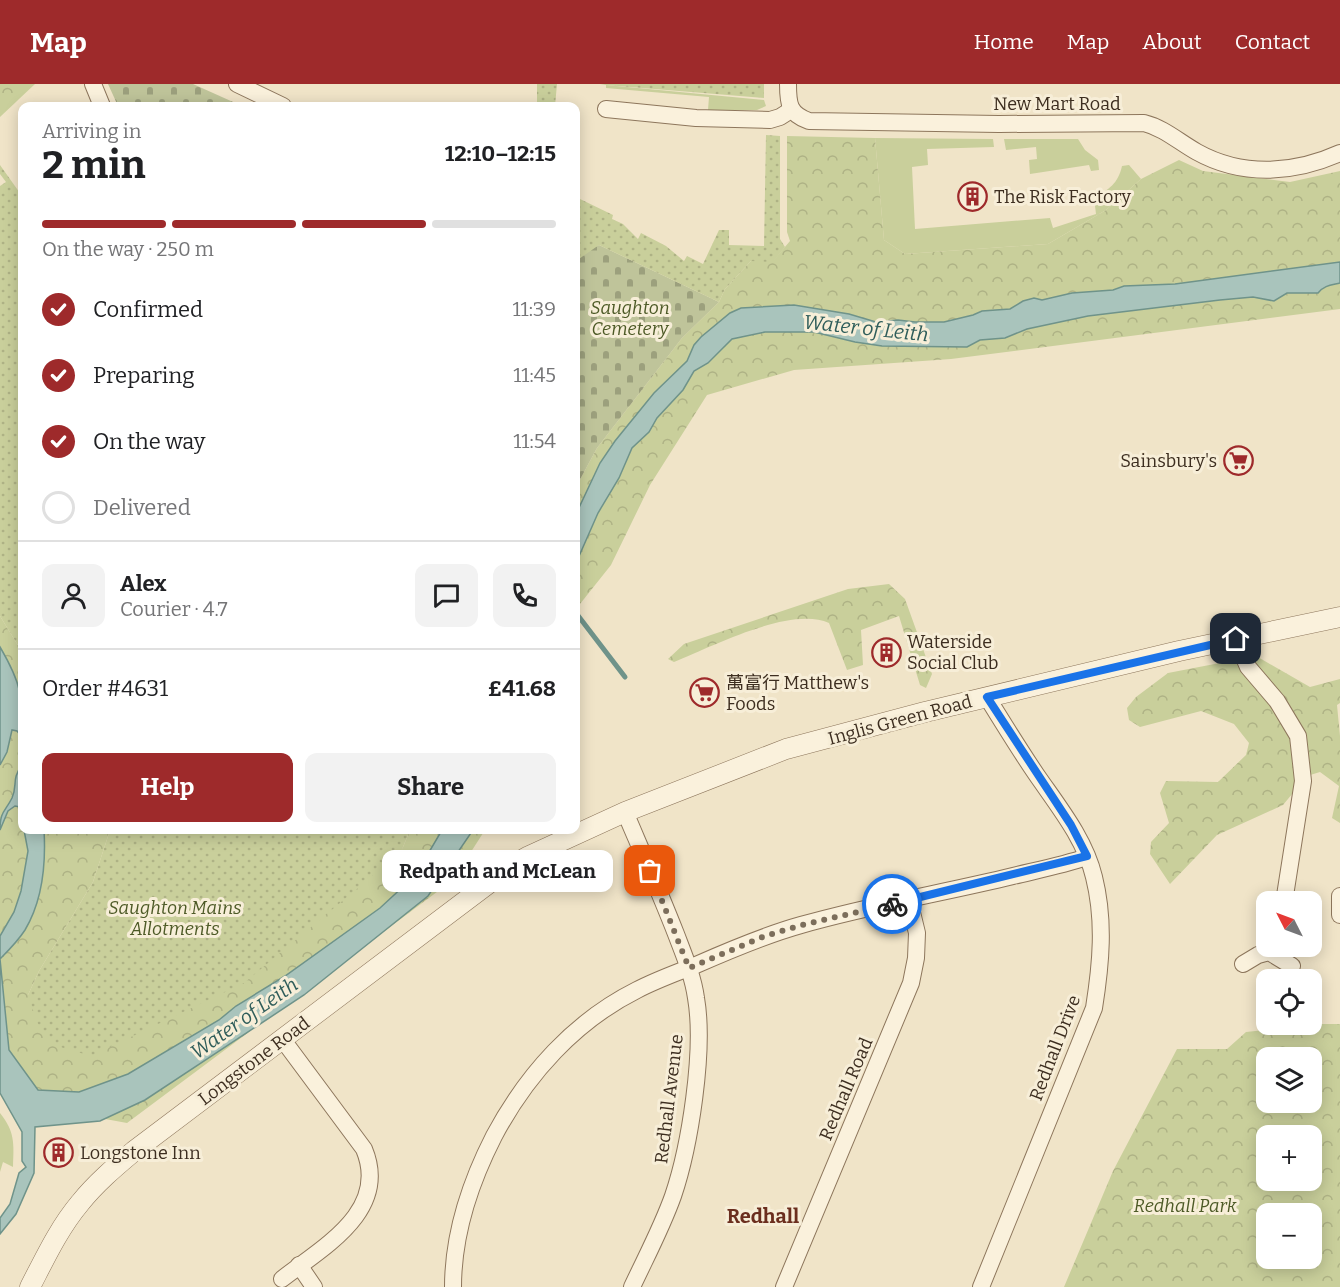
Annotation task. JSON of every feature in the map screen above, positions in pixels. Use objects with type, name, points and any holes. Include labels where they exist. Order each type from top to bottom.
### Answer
[{"type":"street","points":[[93,84],[100,102]]},
{"type":"street","points":[[237,84],[275,102]]},
{"type":"street","points":[[606,109],[696,118],[770,120],[791,110],[788,84]]},
{"type":"street","name":"New Mart Road","points":[[791,110],[798,118],[808,122],[1144,123],[1160,128],[1208,158],[1267,171],[1303,167],[1340,153]]},
{"type":"street","name":"Inglis Green Road","points":[[580,833],[625,812],[786,749],[987,697],[1340,617]]},
{"type":"street","points":[[1236,639],[1248,667],[1277,701],[1298,736],[1303,781],[1286,891]]},
{"type":"street","name":"Redhall Drive","points":[[981,1287],[1094,1008],[1101,965],[1102,924],[1094,877],[1087,856],[1071,825],[987,697]]},
{"type":"street","name":"Redhall Avenue","points":[[625,812],[689,968],[696,998],[698,1041],[694,1090],[682,1165],[672,1197],[632,1287]]},
{"type":"street","name":"Inglis Green Road","points":[[513,865],[577,834]]},
{"type":"street","points":[[453,1287],[457,1240],[466,1201],[510,1106],[531,1077],[572,1034],[604,1009],[636,990],[765,936],[1087,856]]},
{"type":"street","name":"Longstone Road","points":[[30,1287],[65,1224],[80,1202],[105,1176],[134,1151],[513,865]]},
{"type":"street","points":[[1340,896],[1340,915]]},
{"type":"street","name":"Redhall Road","points":[[784,1287],[911,983],[916,958],[917,933],[909,900]]},
{"type":"street","points":[[1243,964],[1256,956]]},
{"type":"street","points":[[1280,957],[1292,966]]},
{"type":"street","points":[[282,1279],[340,1235],[357,1216],[367,1195],[369,1169],[369,1161],[364,1149],[283,1040]]},
{"type":"street","points":[[299,1265],[314,1287]]},
{"type":"green space","points":[[0,84],[35,84],[0,117]]},
{"type":"green space","points":[[108,84],[193,84],[233,102],[116,102]]},
{"type":"green space","points":[[537,84],[557,84],[555,102],[537,102]]},
{"type":"green space","points":[[600,84],[764,84],[764,98],[606,85]]},
{"type":"green space","points":[[606,85],[764,100],[766,106],[757,110],[708,110],[709,97],[606,88]]},
{"type":"green space","points":[[766,135],[780,136],[780,239],[785,247],[773,262],[751,261],[725,289],[719,302],[599,245],[580,258],[580,199],[613,215],[612,219],[623,224],[638,239],[641,233],[666,246],[684,261],[687,256],[703,264],[719,230],[729,230],[729,245],[764,246]]},
{"type":"green space","points":[[787,136],[875,138],[884,240],[905,254],[1048,244],[1106,210],[1141,179],[1179,160],[1203,171],[1290,182],[1340,171],[1340,309],[951,359],[794,370],[707,395],[650,485],[611,565],[580,604],[580,480],[597,448],[682,338],[719,302],[725,289],[751,261],[773,261],[790,241],[787,232]]},
{"type":"green space","points":[[875,138],[993,139],[994,147],[927,149],[928,165],[912,167],[915,229],[1050,218],[1053,228],[1096,214],[1094,198],[1112,185],[1122,166],[1129,165],[1141,179],[1106,210],[1048,244],[905,254],[884,240]]},
{"type":"green space","points":[[1004,139],[1078,139],[1085,150],[1098,160],[1099,170],[1091,171],[1089,165],[1030,174],[1029,160],[1037,159],[1036,147],[1006,150]]},
{"type":"green space","points":[[0,165],[18,190],[18,645],[0,616],[0,186],[6,182],[0,174]]},
{"type":"green space","name":"Saughton Cemetery","points":[[599,245],[719,302],[682,338],[597,448],[580,480],[580,255]]},
{"type":"green space","points":[[889,584],[905,599],[932,674],[926,688],[920,685],[899,616],[861,630],[863,665],[847,670],[829,623],[813,619],[773,624],[730,638],[674,662],[668,659],[684,644],[848,589]]},
{"type":"green space","points":[[0,616],[18,645],[18,834],[109,834],[93,882],[39,971],[28,995],[401,852],[408,834],[482,834],[453,880],[127,1123],[34,1106],[0,1057]]},
{"type":"green space","points":[[1256,656],[1310,687],[1340,679],[1340,703],[1337,705],[1340,736],[1340,823],[1332,818],[1339,786],[1320,772],[1307,776],[1283,805],[1217,835],[1170,884],[1150,854],[1151,842],[1169,823],[1160,793],[1166,781],[1218,782],[1246,755],[1249,743],[1234,724],[1201,711],[1140,727],[1129,720],[1127,708],[1136,697],[1168,673]]},
{"type":"green space","name":"Saughton Mains Allotments","points":[[109,834],[408,834],[401,852],[244,983],[91,1056],[50,1044],[37,1022],[28,995],[39,971],[93,882]]},
{"type":"green space","name":"Redhall Park","points":[[1322,1024],[1340,1024],[1340,1287],[1064,1287],[1113,1171],[1177,1049],[1227,1049],[1246,1032],[1256,1031],[1256,1035],[1322,1035]]},
{"type":"green space","points":[[0,1113],[11,1132],[14,1151],[13,1167],[3,1162],[0,1172]]},
{"type":"water","name":"Water of Leith","points":[[1340,262],[1340,283],[1325,287],[1318,293],[1287,293],[1274,301],[1253,297],[1088,316],[1027,329],[1005,338],[980,340],[967,347],[882,346],[814,332],[765,332],[732,339],[708,363],[694,371],[683,390],[657,418],[649,432],[632,448],[619,478],[598,513],[580,554],[580,506],[600,463],[654,393],[687,361],[694,345],[701,337],[730,313],[741,308],[794,305],[849,314],[876,322],[898,320],[944,322],[982,311],[1010,309],[1023,301],[1034,298],[1042,300],[1072,293],[1113,290],[1124,286],[1175,284]]},
{"type":"water","points":[[0,647],[18,687],[18,732],[12,730],[7,752],[0,765]]},
{"type":"water","points":[[18,773],[18,807],[8,811],[0,830],[2,815],[12,798]]},
{"type":"water","points":[[25,834],[44,834],[44,869],[36,906],[22,934],[0,959],[0,936],[14,912],[21,891],[28,851]]},
{"type":"water","name":"Water of Leith","points":[[440,834],[470,834],[428,896],[304,995],[145,1100],[100,1121],[35,1127],[34,1173],[16,1214],[0,1234],[0,1218],[10,1204],[19,1173],[26,1167],[22,1161],[22,1132],[0,1093],[0,959],[9,1050],[38,1090],[79,1092],[128,1074],[219,1020],[380,908],[407,883],[422,864]]},
{"type":"waterway","points":[[580,618],[625,677]]},
{"type":"way so far","points":[[650,871],[689,968],[765,936],[892,904]]},
{"type":"place","name":"The Risk Factory","points":[[973,197]]},
{"type":"place","name":"Sainsbury's","points":[[1238,461]]},
{"type":"place","name":"Waterside Social Club","points":[[886,652]]},
{"type":"place","name":"萬富行 Matthew's Foods","points":[[705,693]]},
{"type":"place","name":"Redpath and McLean","points":[[650,871]]},
{"type":"place","name":"Longstone Inn","points":[[59,1153]]},
{"type":"district","name":"Redhall","points":[[763,1216]]},
{"type":"route","points":[[892,904],[1087,856],[1071,825],[987,697],[1236,639]]}]
